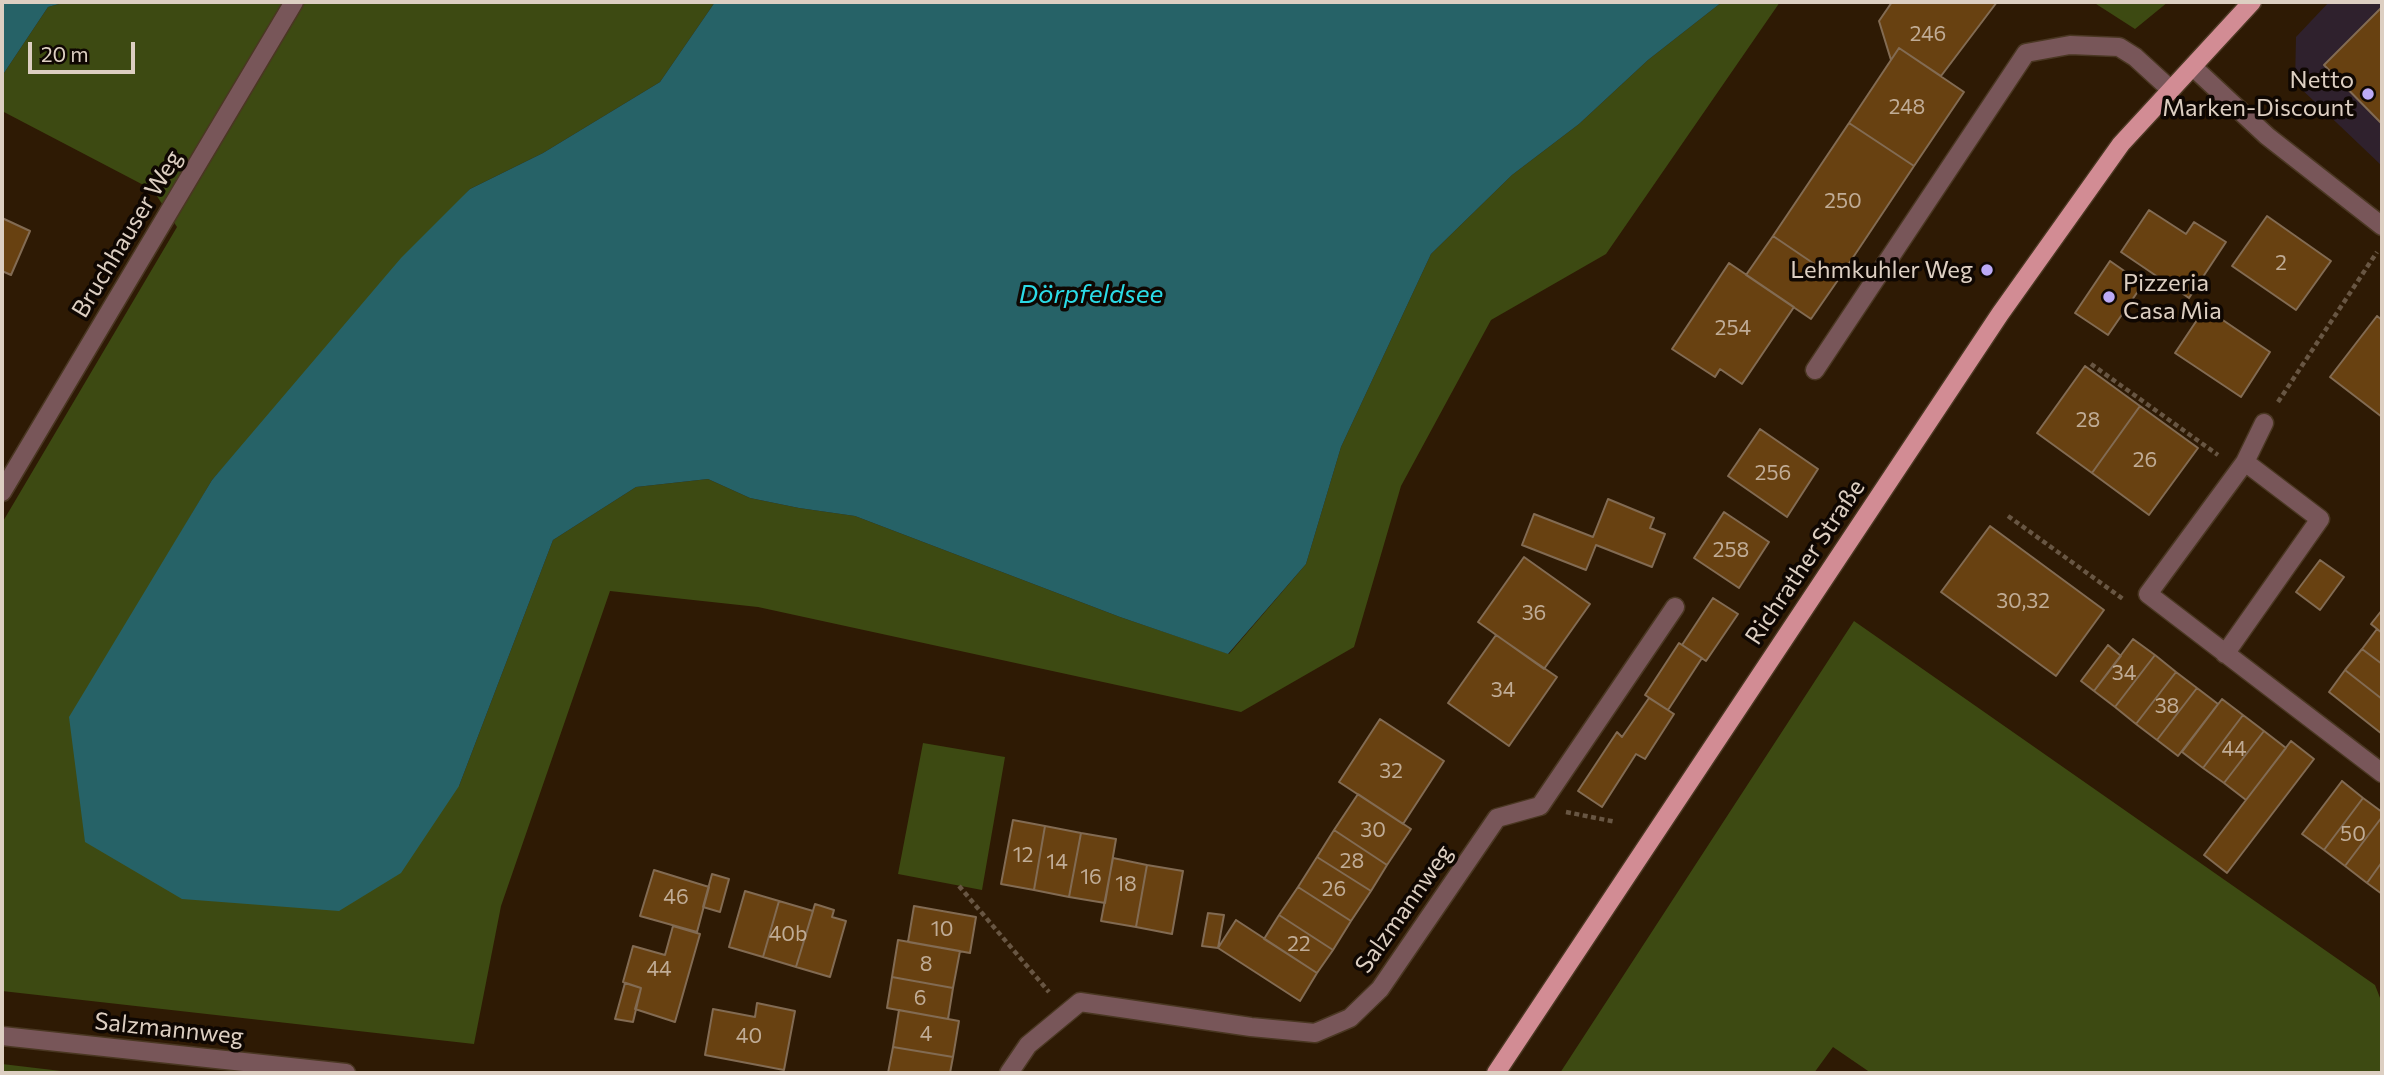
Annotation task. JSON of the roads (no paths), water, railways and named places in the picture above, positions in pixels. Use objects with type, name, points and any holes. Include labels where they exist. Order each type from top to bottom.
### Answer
[{"type":"main road","name":"Richrather Straße","points":[[1496,1073],[2000,314],[2121,144],[2252,2]]},
{"type":"street","name":"Bruchhauser Weg","points":[[2,492],[294,2]]},
{"type":"street","points":[[1815,370],[2026,53],[2070,45],[2119,47],[2135,57],[2170,89]]},
{"type":"street","points":[[2193,67],[2266,136],[2382,226]]},
{"type":"street","points":[[2264,423],[2242,466],[2148,594],[2382,773]]},
{"type":"street","points":[[2225,654],[2320,519],[2242,466]]},
{"type":"street","name":"Salzmannweg","points":[[1009,1073],[1028,1045],[1080,1002],[1251,1027],[1315,1033],[1350,1018],[1381,989],[1497,818],[1540,806],[1675,607]]},
{"type":"street","name":"Salzmannweg","points":[[2,1036],[336,1073]]},
{"type":"water","points":[[2,2],[66,2],[48,7],[2,76]]},
{"type":"water","name":"Dörpfeldsee","points":[[715,2],[1722,2],[1648,60],[1579,124],[1512,175],[1431,254],[1341,447],[1306,564],[1228,654],[1120,617],[855,516],[750,498],[708,479],[636,487],[553,540],[459,786],[401,873],[339,911],[182,899],[85,842],[69,717],[212,480],[401,258],[470,189],[543,153],[660,82]]},
{"type":"place","name":"Netto Marken-Discount","points":[[2368,94]]},
{"type":"place","name":"Lehmkuhler Weg","points":[[1987,270]]},
{"type":"place","name":"Pizzeria Casa Mia","points":[[2109,297]]}]
